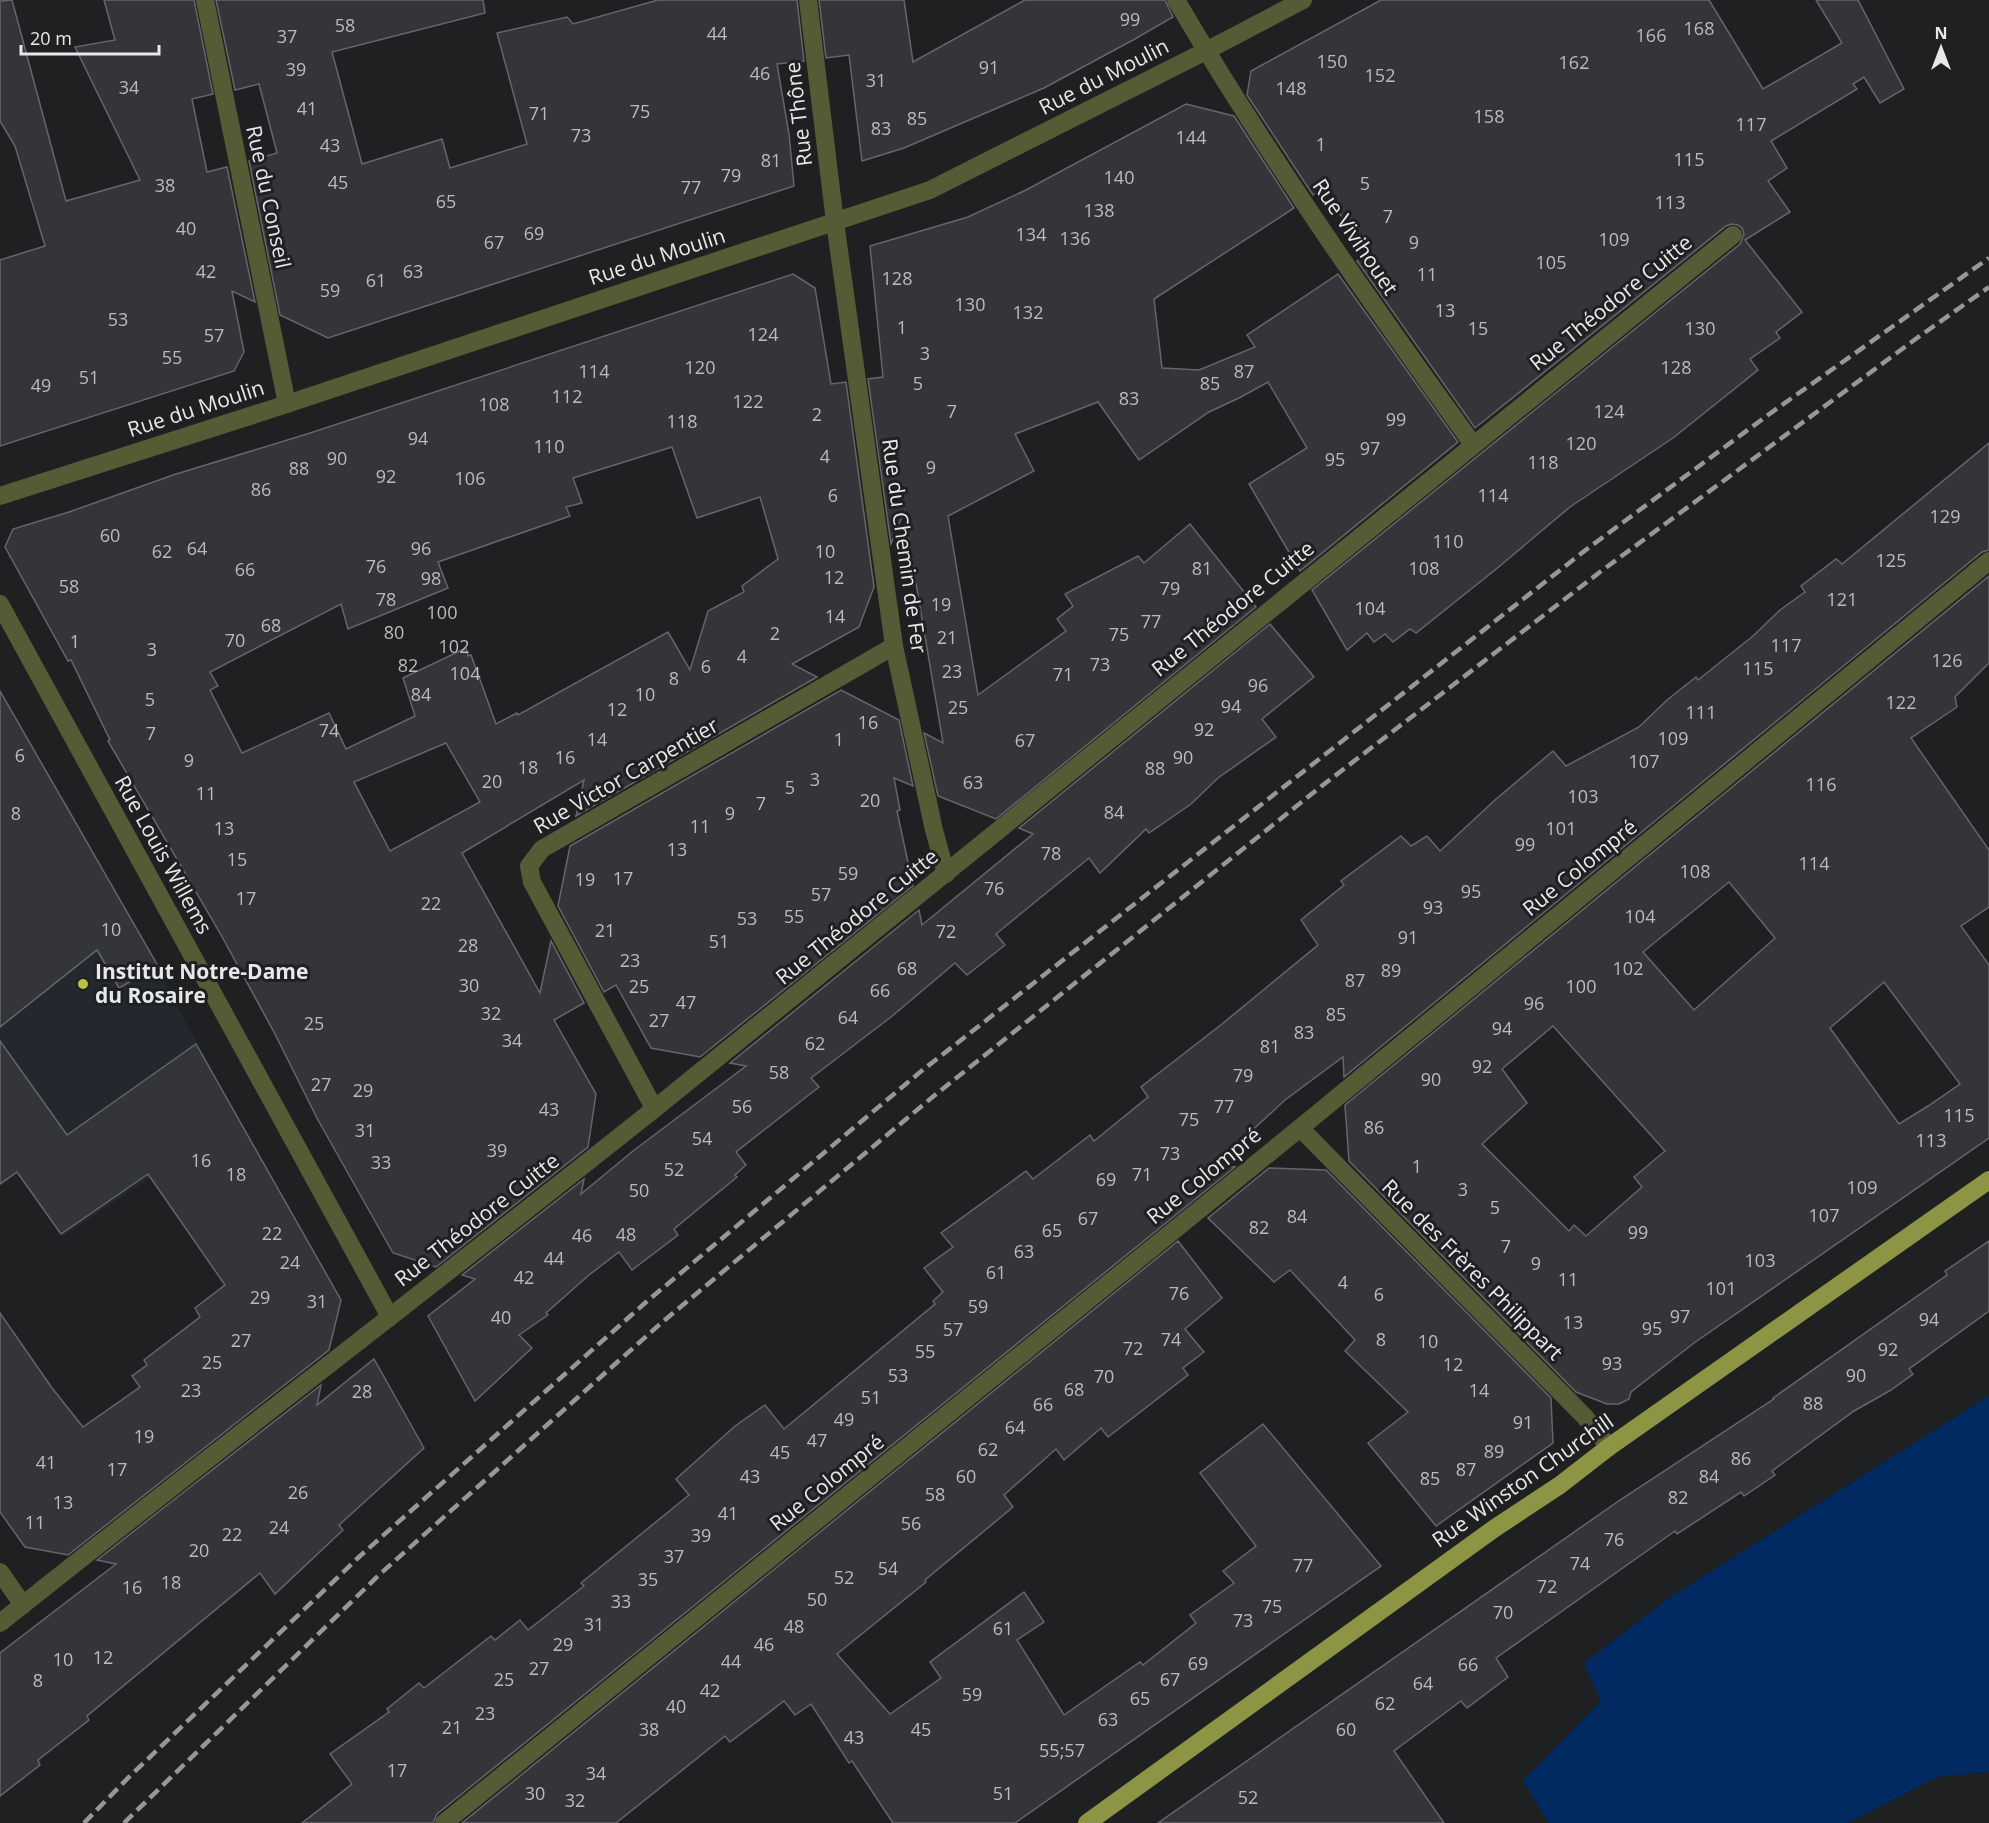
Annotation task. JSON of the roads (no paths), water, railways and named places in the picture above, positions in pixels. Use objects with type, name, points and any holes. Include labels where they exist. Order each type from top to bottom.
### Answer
[{"type":"main road","name":"Rue Winston Churchill","points":[[1087,1823],[1485,1535],[1560,1485],[1609,1447],[1989,1180]]},
{"type":"street","name":"Rue du Conseil","points":[[205,0],[287,404]]},
{"type":"street","name":"Rue Thône","points":[[808,0],[835,222]]},
{"type":"street","name":"Rue Vivihouet","points":[[1176,0],[1206,51],[1372,305],[1472,443]]},
{"type":"street","name":"Rue du Moulin","points":[[0,496],[287,404],[930,190],[1303,0]]},
{"type":"street","name":"Rue du Chemin de Fer","points":[[835,222],[894,646],[934,830],[946,874]]},
{"type":"street","name":"Rue Théodore Cuitte","points":[[0,1623],[654,1108],[946,874],[1472,443],[1733,234]]},
{"type":"street","name":"Rue Colompré","points":[[444,1823],[1300,1128],[1989,561]]},
{"type":"street","name":"Rue Louis Willems","points":[[0,604],[390,1317]]},
{"type":"street","name":"Rue Victor Carpentier","points":[[654,1108],[532,882],[529,866],[542,849],[894,646]]},
{"type":"street","name":"Rue des Frères Philippart","points":[[1300,1128],[1585,1417],[1609,1447]]},
{"type":"street","points":[[0,1572],[23,1605]]},
{"type":"railway","points":[[84,1823],[360,1556],[645,1303],[919,1073],[1587,549],[1768,415],[1989,258]]},
{"type":"railway","points":[[124,1823],[379,1575],[660,1324],[935,1095],[1323,785],[1600,572],[1989,287]]},
{"type":"place","name":"Institut Notre-Dame du Rosaire","points":[[83,984]]}]
